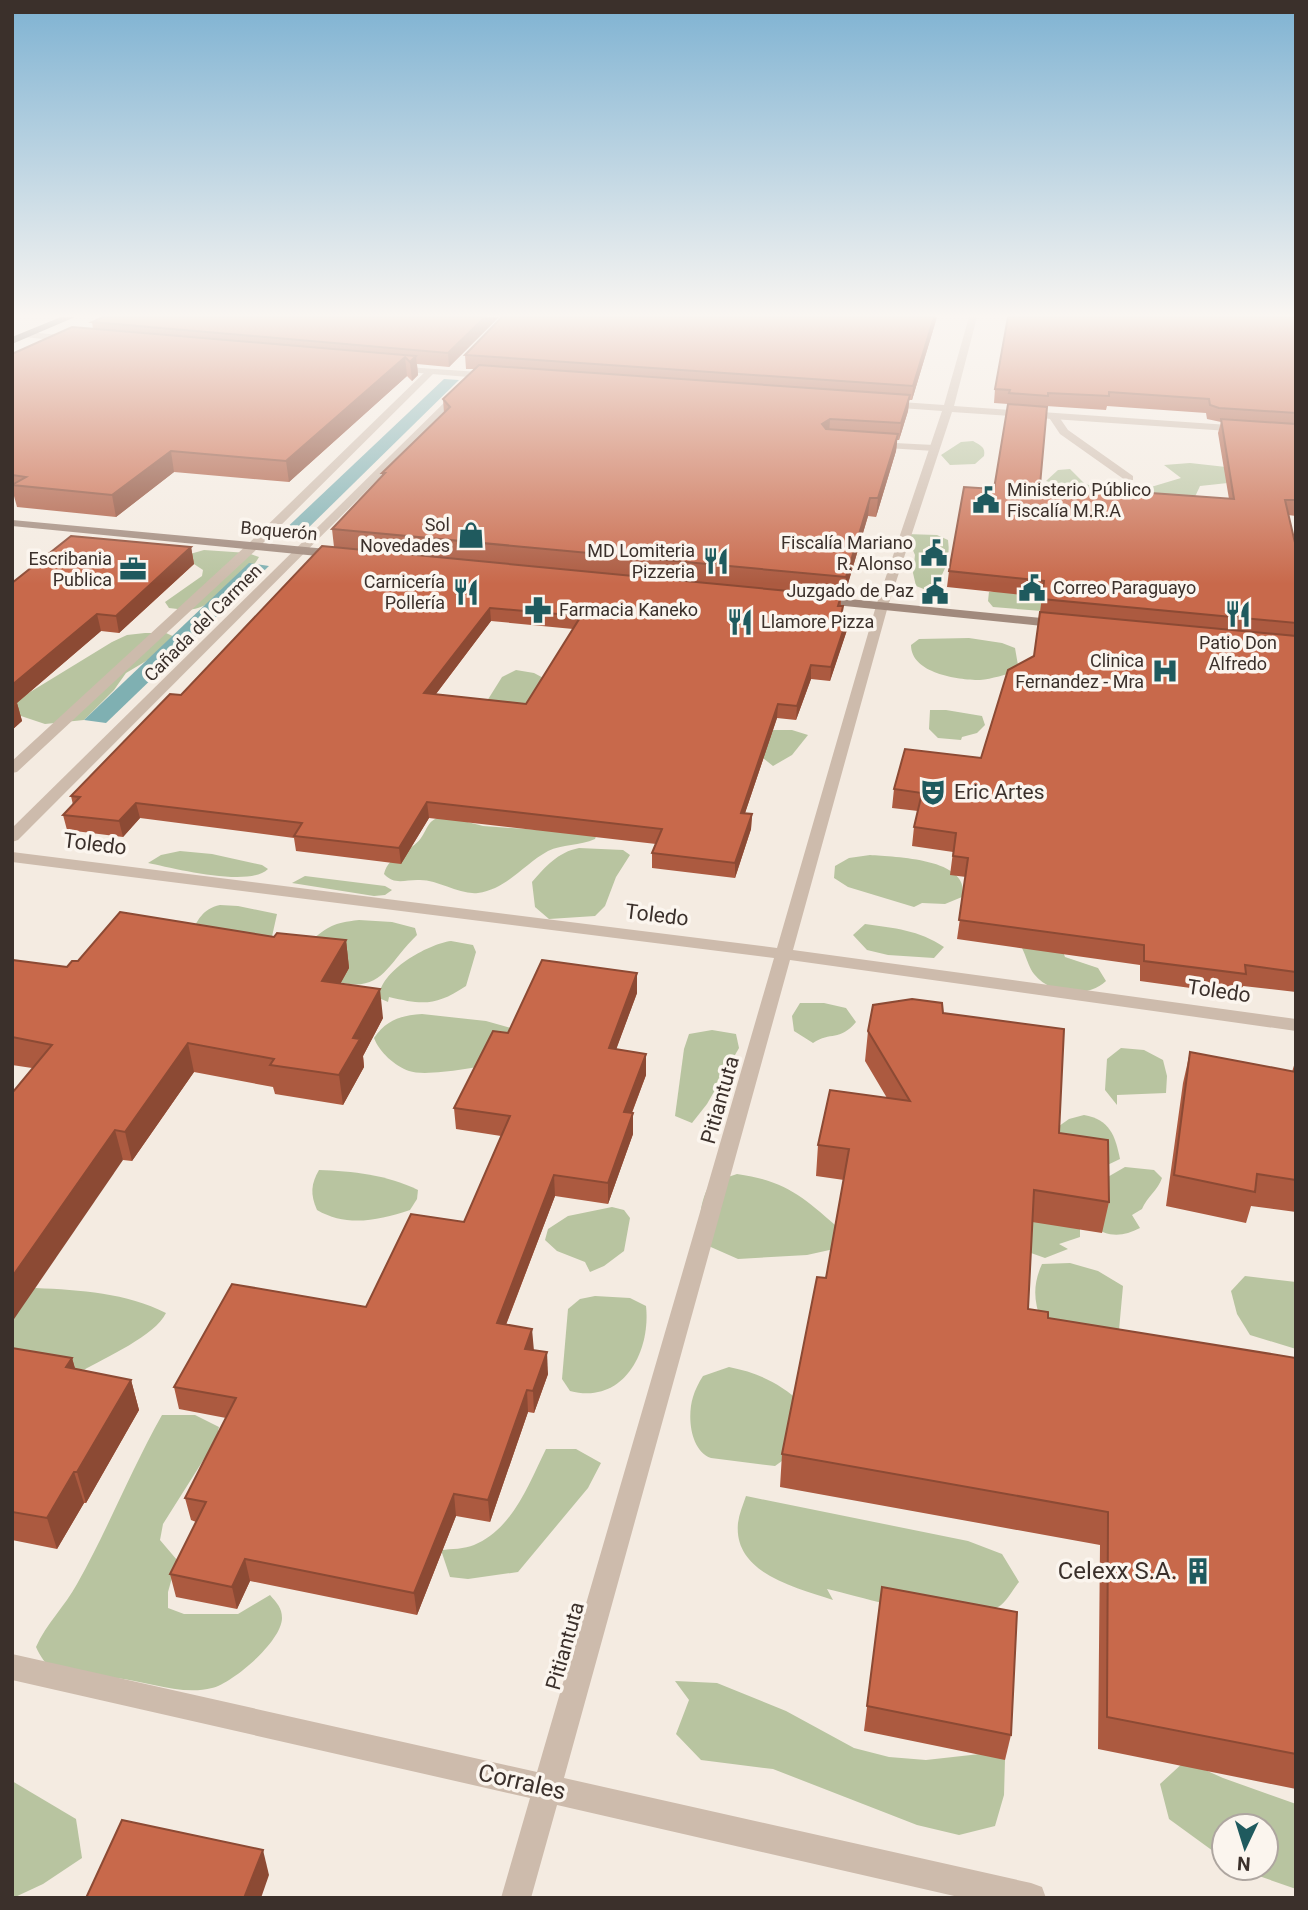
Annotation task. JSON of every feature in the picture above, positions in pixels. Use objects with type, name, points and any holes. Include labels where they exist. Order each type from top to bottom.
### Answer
[{"type":"street","points":[[12,769],[258,547],[396,406]]},
{"type":"street","name":"Cañada del Carmen","points":[[12,837],[445,406]]},
{"type":"street","points":[[922,406],[1255,430]]},
{"type":"street","name":"Pitiantuta","points":[[516,1898],[882,606],[948,408]]},
{"type":"street","points":[[1053,416],[1064,432],[1129,478]]},
{"type":"street","points":[[869,444],[934,448]]},
{"type":"street","name":"Boquerón","points":[[12,523],[356,556]]},
{"type":"street","points":[[799,598],[1075,625]]},
{"type":"street","name":"Toledo","points":[[12,856],[785,954],[1296,1025]]},
{"type":"street","name":"Corrales","points":[[12,1667],[1031,1898]]},
{"type":"green space","points":[[973,441],[984,450],[984,456],[975,464],[950,465],[941,455],[961,442]]},
{"type":"green space","points":[[1190,463],[1235,468],[1237,482],[1200,486],[1193,501],[1149,497],[1147,492],[1151,487],[1181,478],[1164,465]]},
{"type":"green space","points":[[1070,469],[1085,484],[1113,491],[1070,488],[1046,481],[1058,470]]},
{"type":"green space","points":[[906,534],[937,535],[948,540],[945,568],[929,591],[916,586],[913,573],[915,555]]},
{"type":"green space","points":[[204,550],[248,553],[259,557],[240,580],[206,605],[183,610],[169,608],[165,602],[202,576],[203,570],[194,564],[190,554]]},
{"type":"green space","points":[[1004,590],[1035,594],[1045,599],[1042,611],[993,607],[988,601],[989,592]]},
{"type":"green space","points":[[166,633],[177,638],[173,645],[126,673],[114,690],[84,720],[45,724],[18,715],[13,706],[22,697],[112,642],[127,635]]},
{"type":"green space","points":[[969,638],[1002,643],[1015,648],[1019,671],[980,680],[960,678],[937,673],[913,655],[911,645],[919,639]]},
{"type":"green space","points":[[516,670],[534,673],[549,681],[542,711],[487,701],[502,677]]},
{"type":"green space","points":[[930,710],[982,716],[985,725],[977,733],[962,737],[961,740],[938,738],[929,729]]},
{"type":"green space","points":[[772,730],[792,730],[808,735],[792,755],[773,766],[763,758]]},
{"type":"green space","points":[[439,817],[483,826],[597,834],[595,839],[548,851],[498,887],[488,891],[471,893],[427,881],[397,881],[388,878],[384,874],[390,862],[416,843],[430,823]]},
{"type":"green space","points":[[579,848],[623,850],[630,855],[616,877],[605,906],[595,916],[549,919],[535,907],[532,882],[558,857]]},
{"type":"green space","points":[[180,851],[212,854],[262,865],[268,869],[245,877],[228,877],[148,863],[161,855]]},
{"type":"green space","points":[[870,855],[912,859],[944,867],[955,874],[962,884],[962,897],[945,904],[922,903],[914,907],[848,887],[834,878],[835,866],[849,858]]},
{"type":"green space","points":[[305,876],[385,886],[392,890],[385,895],[374,896],[292,883]]},
{"type":"green space","points":[[220,905],[277,914],[271,941],[190,935],[205,912]]},
{"type":"green space","points":[[359,920],[392,922],[415,928],[417,935],[389,967],[372,981],[348,984],[331,980],[310,941],[332,926]]},
{"type":"green space","points":[[865,924],[916,933],[944,947],[934,958],[888,955],[867,950],[853,935]]},
{"type":"green space","points":[[1055,930],[1065,957],[1098,968],[1106,981],[1089,990],[1069,992],[1050,986],[1034,974],[1022,948]]},
{"type":"green space","points":[[451,941],[473,945],[476,952],[466,986],[446,997],[429,1002],[389,997],[388,1002],[379,998],[387,978],[406,960],[430,947]]},
{"type":"green space","points":[[800,1003],[824,1003],[846,1008],[856,1022],[845,1032],[813,1043],[794,1031],[792,1016]]},
{"type":"green space","points":[[422,1014],[486,1021],[511,1028],[496,1064],[417,1073],[393,1062],[374,1038],[395,1020]]},
{"type":"green space","points":[[712,1030],[736,1034],[739,1048],[707,1104],[692,1123],[675,1116],[684,1049],[689,1034]]},
{"type":"green space","points":[[1121,1048],[1144,1050],[1163,1060],[1167,1076],[1166,1093],[1117,1095],[1117,1105],[1105,1090],[1107,1059]]},
{"type":"green space","points":[[1084,1115],[1100,1121],[1110,1130],[1120,1159],[1099,1169],[1052,1131],[1069,1119]]},
{"type":"green space","points":[[1125,1167],[1154,1170],[1162,1178],[1142,1209],[1132,1215],[1140,1228],[1127,1233],[1109,1234],[1092,1225],[1106,1178]]},
{"type":"green space","points":[[319,1170],[382,1177],[418,1190],[417,1199],[410,1210],[386,1217],[339,1219],[317,1210],[312,1189]]},
{"type":"green space","points":[[737,1174],[769,1181],[805,1200],[841,1230],[834,1249],[807,1255],[738,1259],[704,1244],[701,1213],[710,1183]]},
{"type":"green space","points":[[994,1196],[1080,1217],[1080,1237],[1059,1244],[1068,1249],[1045,1258],[1017,1248]]},
{"type":"green space","points":[[612,1207],[624,1210],[630,1218],[624,1251],[604,1266],[590,1272],[585,1262],[557,1251],[545,1240],[548,1229],[568,1216]]},
{"type":"green space","points":[[1070,1263],[1098,1271],[1123,1286],[1119,1330],[1052,1349],[1035,1297],[1038,1276],[1042,1264]]},
{"type":"green space","points":[[1245,1276],[1296,1282],[1296,1349],[1250,1335],[1237,1314],[1231,1291]]},
{"type":"green space","points":[[36,1288],[119,1297],[166,1313],[152,1330],[141,1338],[82,1371],[84,1369],[70,1373],[12,1365],[12,1292]]},
{"type":"green space","points":[[595,1296],[630,1298],[646,1306],[644,1341],[630,1371],[619,1382],[605,1390],[589,1393],[570,1391],[562,1379],[568,1309],[580,1299]]},
{"type":"green space","points":[[729,1367],[768,1380],[802,1403],[800,1448],[775,1466],[711,1458],[698,1448],[694,1440],[690,1413],[697,1386],[703,1376]]},
{"type":"green space","points":[[162,1415],[195,1415],[219,1427],[216,1440],[163,1524],[160,1540],[177,1560],[168,1592],[168,1608],[184,1614],[238,1614],[270,1595],[282,1614],[280,1627],[274,1638],[255,1660],[221,1684],[200,1690],[62,1673],[47,1664],[36,1647],[77,1584]]},
{"type":"green space","points":[[546,1449],[576,1449],[601,1463],[588,1488],[518,1572],[468,1579],[450,1577],[441,1550],[474,1545],[499,1528],[518,1504]]},
{"type":"green space","points":[[746,1496],[968,1541],[1002,1554],[1019,1582],[1001,1605],[980,1613],[937,1614],[827,1589],[833,1600],[770,1576],[746,1555],[739,1540],[738,1523]]},
{"type":"green space","points":[[675,1681],[717,1683],[786,1711],[854,1748],[889,1757],[926,1760],[998,1752],[1005,1760],[1004,1795],[995,1826],[959,1835],[917,1825],[773,1769],[701,1760],[676,1734],[689,1700]]},
{"type":"green space","points":[[1185,1761],[1223,1778],[1296,1804],[1296,1889],[1276,1882],[1280,1882],[1280,1812],[1210,1812],[1210,1849],[1169,1819],[1160,1784]]},
{"type":"green space","points":[[12,1781],[76,1819],[82,1858],[43,1884],[13,1898]]},
{"type":"water","points":[[415,406],[432,406],[299,537],[279,535]]},
{"type":"water","points":[[249,563],[269,566],[106,723],[84,720]]},
{"type":"building","points":[[12,406],[349,406],[286,461],[171,451],[112,495],[12,485],[26,477],[12,475]]},
{"type":"building","points":[[906,406],[901,423],[830,419],[822,424],[826,429],[898,434],[878,498],[870,498],[846,577],[332,529],[385,473],[382,473],[450,407]]},
{"type":"building","points":[[1008,406],[1047,407],[1040,485],[1234,499],[1221,419],[1296,424],[1296,500],[1285,500],[1296,547],[1296,623],[1042,599],[1044,581],[949,571],[964,487],[994,489]]},
{"type":"building","points":[[1213,406],[1296,406],[1296,413]]},
{"type":"building","points":[[71,536],[191,547],[116,616],[97,614],[12,685],[12,583]]},
{"type":"building","points":[[322,546],[841,596],[838,606],[843,606],[841,616],[848,616],[831,667],[811,665],[797,706],[778,704],[741,813],[752,814],[735,863],[652,853],[662,829],[427,802],[399,848],[294,836],[302,823],[136,803],[119,821],[63,815],[80,797],[71,796],[170,694],[181,695]],"holes":[[[490,608],[581,616],[526,704],[424,693]]]},
{"type":"building","points":[[1040,612],[1296,636],[1296,972],[1245,965],[1246,974],[1144,961],[1144,945],[959,920],[968,858],[953,856],[956,833],[914,827],[922,793],[894,789],[905,749],[981,758],[1008,670],[1034,656]]},
{"type":"building","points":[[120,912],[274,937],[277,933],[346,940],[322,981],[380,989],[353,1038],[360,1039],[339,1075],[270,1065],[274,1059],[188,1043],[125,1132],[115,1130],[12,1277],[12,1093],[52,1045],[12,1037],[12,960],[67,967],[72,961],[78,961]]},
{"type":"building","points":[[542,960],[637,973],[609,1048],[646,1054],[624,1112],[633,1113],[608,1183],[554,1175],[497,1323],[532,1329],[525,1349],[547,1352],[533,1391],[527,1390],[488,1500],[454,1494],[414,1593],[245,1559],[232,1587],[170,1574],[206,1502],[185,1498],[236,1398],[174,1387],[232,1284],[366,1307],[411,1214],[464,1222],[510,1116],[454,1108],[493,1031],[508,1033]]},
{"type":"building","points":[[912,999],[942,1003],[943,1013],[1064,1029],[1059,1133],[1108,1140],[1109,1202],[1034,1190],[1028,1309],[1048,1312],[1048,1318],[1296,1358],[1296,1754],[1107,1717],[1108,1512],[782,1454],[817,1277],[826,1278],[849,1149],[818,1145],[830,1090],[910,1101],[868,1031],[873,1005]]},
{"type":"building","points":[[1190,1052],[1296,1072],[1296,1180],[1257,1174],[1255,1192],[1174,1175]]},
{"type":"building","points":[[12,1348],[72,1358],[66,1367],[131,1380],[47,1518],[12,1512]]},
{"type":"building","points":[[882,1587],[1017,1612],[1011,1735],[867,1706]]},
{"type":"building","points":[[122,1820],[263,1850],[244,1898],[86,1898]]},
{"type":"place","name":"Ministerio Público Fiscalía M.R.A","points":[[986,500]]},
{"type":"place","name":"Sol Novedades","points":[[471,535]]},
{"type":"place","name":"Fiscalía Mariano R. Alonso","points":[[934,553]]},
{"type":"place","name":"MD Lomiteria Pizzeria","points":[[716,561]]},
{"type":"place","name":"Escribania Publica","points":[[133,569]]},
{"type":"place","name":"Correo Paraguayo","points":[[1032,588]]},
{"type":"place","name":"Juzgado de Paz","points":[[935,591]]},
{"type":"place","name":"Carnicería Pollería","points":[[466,592]]},
{"type":"place","name":"Farmacia Kaneko","points":[[538,610]]},
{"type":"place","name":"Patio Don Alfredo","points":[[1238,614]]},
{"type":"place","name":"Llamore Pizza","points":[[740,622]]},
{"type":"place","name":"Clinica Fernandez - Mra","points":[[1165,671]]},
{"type":"place","name":"Eric Artes","points":[[933,792]]},
{"type":"place","name":"Celexx S.A.","points":[[1198,1571]]}]
